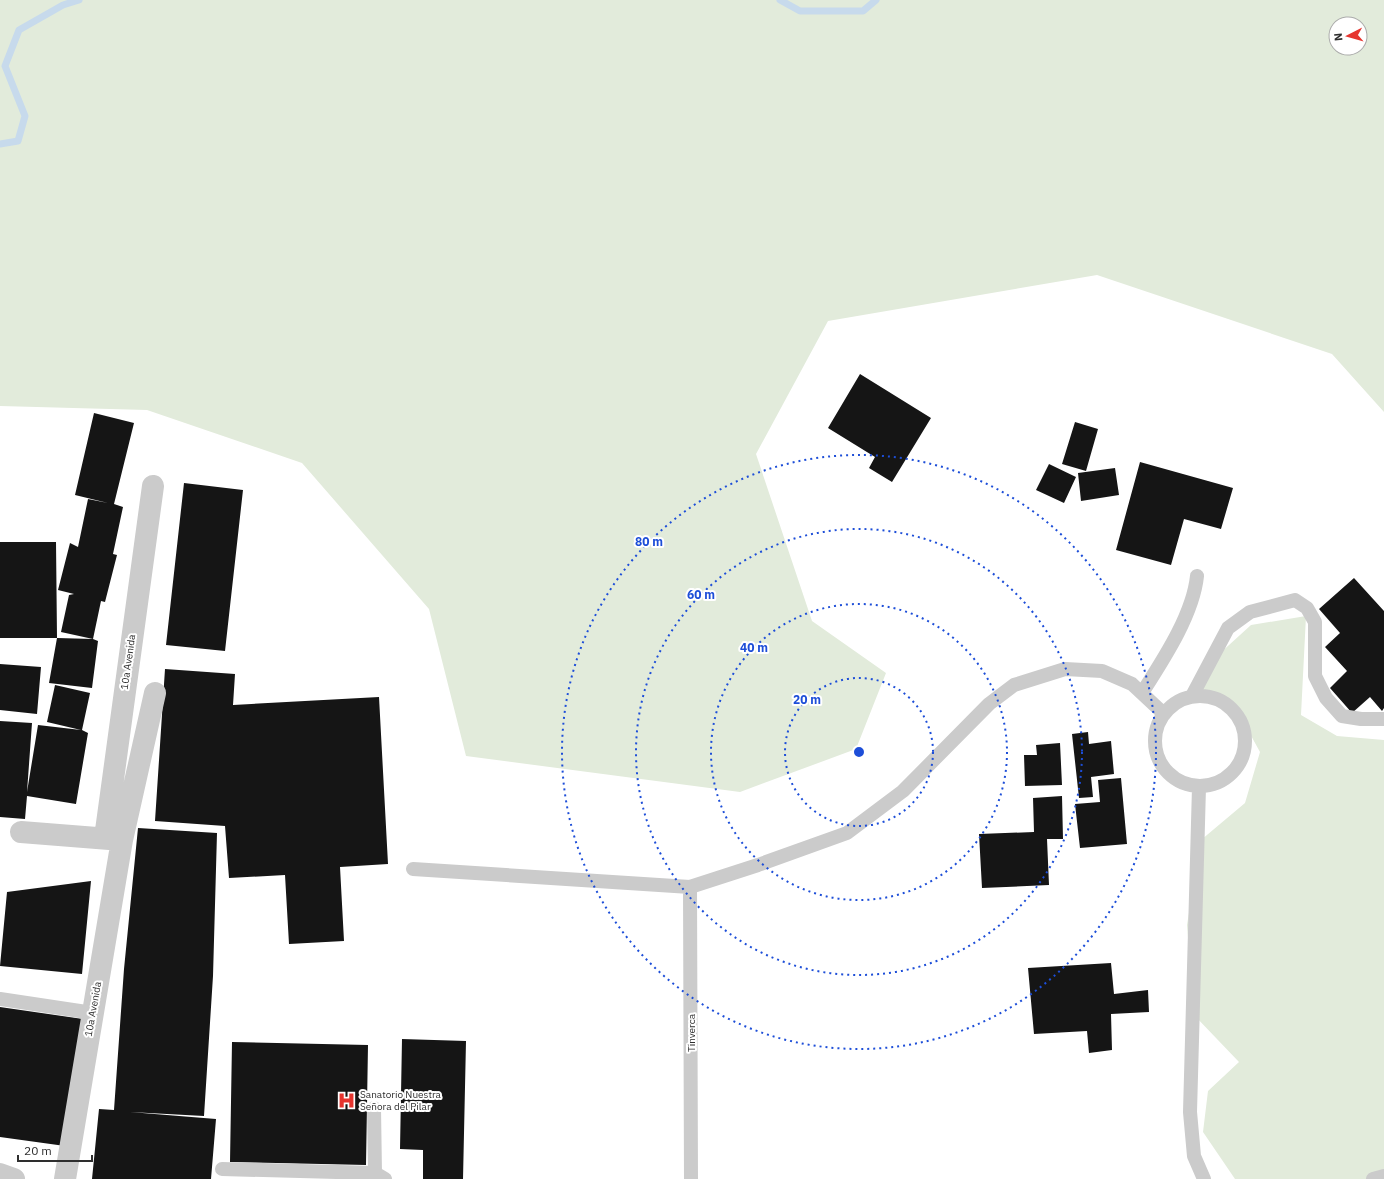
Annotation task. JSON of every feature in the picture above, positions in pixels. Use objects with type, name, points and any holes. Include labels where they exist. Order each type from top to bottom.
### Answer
[{"type":"street","name":"10a Avenida","points":[[65,1179],[93,1013],[152,486]]},
{"type":"street","points":[[20,832],[113,839],[155,693]]},
{"type":"street","points":[[0,1174],[14,1179]]},
{"type":"lane","points":[[1142,693],[1166,655],[1189,607],[1195,594],[1197,576]]},
{"type":"lane","points":[[1192,696],[1228,628],[1250,612],[1295,600],[1307,608],[1315,622],[1315,676],[1326,698],[1342,716],[1361,719],[1384,719]]},
{"type":"lane","points":[[413,869],[690,887],[758,865],[847,833],[903,791],[989,704],[1014,685],[1065,669],[1102,671],[1132,684],[1163,713]]},
{"type":"lane","points":[[1192,696],[1209,696],[1224,702],[1236,713],[1244,729],[1245,746],[1240,762],[1230,775],[1216,784],[1199,787],[1183,784],[1169,774],[1158,761],[1154,745],[1156,728],[1163,713],[1176,701],[1192,696]]},
{"type":"lane","points":[[1199,787],[1190,1112],[1194,1156],[1204,1179]]},
{"type":"lane","name":"Tinverca","points":[[690,887],[691,1179]]},
{"type":"lane","points":[[0,999],[93,1013]]},
{"type":"lane","points":[[222,1169],[380,1176],[374,1108]]},
{"type":"lane","points":[[1373,1179],[1384,1176]]},
{"type":"green space","points":[[0,0],[1384,0],[1384,412],[1332,354],[1097,275],[828,321],[756,454],[812,621],[886,673],[856,749],[740,792],[466,756],[429,609],[302,463],[147,410],[0,406]]},
{"type":"green space","points":[[1306,616],[1301,715],[1337,736],[1384,740],[1384,1179],[1235,1179],[1203,1132],[1208,1091],[1239,1062],[1194,1015],[1187,925],[1201,840],[1245,803],[1260,752],[1238,712],[1200,693],[1218,655],[1251,625]]},
{"type":"building","points":[[860,374],[931,418],[892,482],[869,468],[875,457],[828,428]]},
{"type":"building","points":[[94,413],[134,423],[114,504],[123,507],[113,554],[117,555],[105,602],[101,601],[93,639],[61,632],[69,595],[74,594],[58,590],[70,543],[78,547],[88,499],[108,503],[75,495]]},
{"type":"building","points":[[1075,422],[1098,429],[1086,471],[1062,464]]},
{"type":"building","points":[[1140,462],[1233,488],[1221,529],[1184,519],[1171,565],[1116,550]]},
{"type":"building","points":[[1049,464],[1076,477],[1064,503],[1036,490]]},
{"type":"building","points":[[1115,468],[1119,495],[1081,501],[1078,473]]},
{"type":"building","points":[[184,483],[243,490],[225,651],[166,645]]},
{"type":"building","points":[[0,542],[56,542],[57,638],[0,638]]},
{"type":"building","points":[[1354,578],[1384,611],[1384,708],[1382,711],[1370,697],[1352,713],[1330,688],[1347,671],[1325,647],[1340,633],[1319,609]]},
{"type":"building","points":[[57,638],[93,639],[98,641],[92,688],[49,683]]},
{"type":"building","points":[[0,664],[41,667],[37,714],[0,710]]},
{"type":"building","points":[[165,669],[235,674],[233,705],[379,697],[388,864],[340,867],[344,941],[289,944],[285,875],[229,878],[225,826],[155,821]]},
{"type":"building","points":[[55,685],[90,693],[82,730],[88,733],[76,804],[27,796],[25,819],[0,817],[0,721],[32,723],[27,792],[38,725],[81,730],[47,722]]},
{"type":"building","points":[[1088,732],[1089,744],[1111,741],[1114,774],[1091,777],[1093,797],[1079,798],[1072,734]]},
{"type":"building","points":[[1060,743],[1062,785],[1025,786],[1024,755],[1037,755],[1036,745]]},
{"type":"building","points":[[1121,778],[1127,844],[1080,848],[1075,804],[1100,802],[1098,780]]},
{"type":"building","points":[[1062,796],[1063,839],[1047,839],[1049,885],[982,888],[979,834],[1034,832],[1033,798]]},
{"type":"building","points":[[138,828],[217,833],[213,976],[204,1116],[130,1112],[216,1119],[211,1179],[92,1179],[99,1109],[114,1110],[124,969]]},
{"type":"building","points":[[91,881],[82,974],[0,966],[7,892]]},
{"type":"building","points":[[1111,963],[1114,994],[1148,990],[1149,1012],[1111,1014],[1112,1050],[1089,1053],[1087,1031],[1034,1034],[1028,968]]},
{"type":"building","points":[[0,1007],[83,1019],[65,1146],[0,1137]]},
{"type":"building","points":[[402,1039],[466,1041],[463,1179],[423,1179],[423,1150],[400,1149]]},
{"type":"building","points":[[232,1042],[368,1045],[366,1165],[230,1162]]},
{"type":"waterway","points":[[0,144],[18,141],[25,116],[5,66],[19,30],[63,5],[79,0]]},
{"type":"waterway","points":[[780,0],[800,11],[863,11],[876,0]]},
{"type":"place","name":"Sanatorio Nuestra Señora del Pilar","points":[[347,1100]]}]
